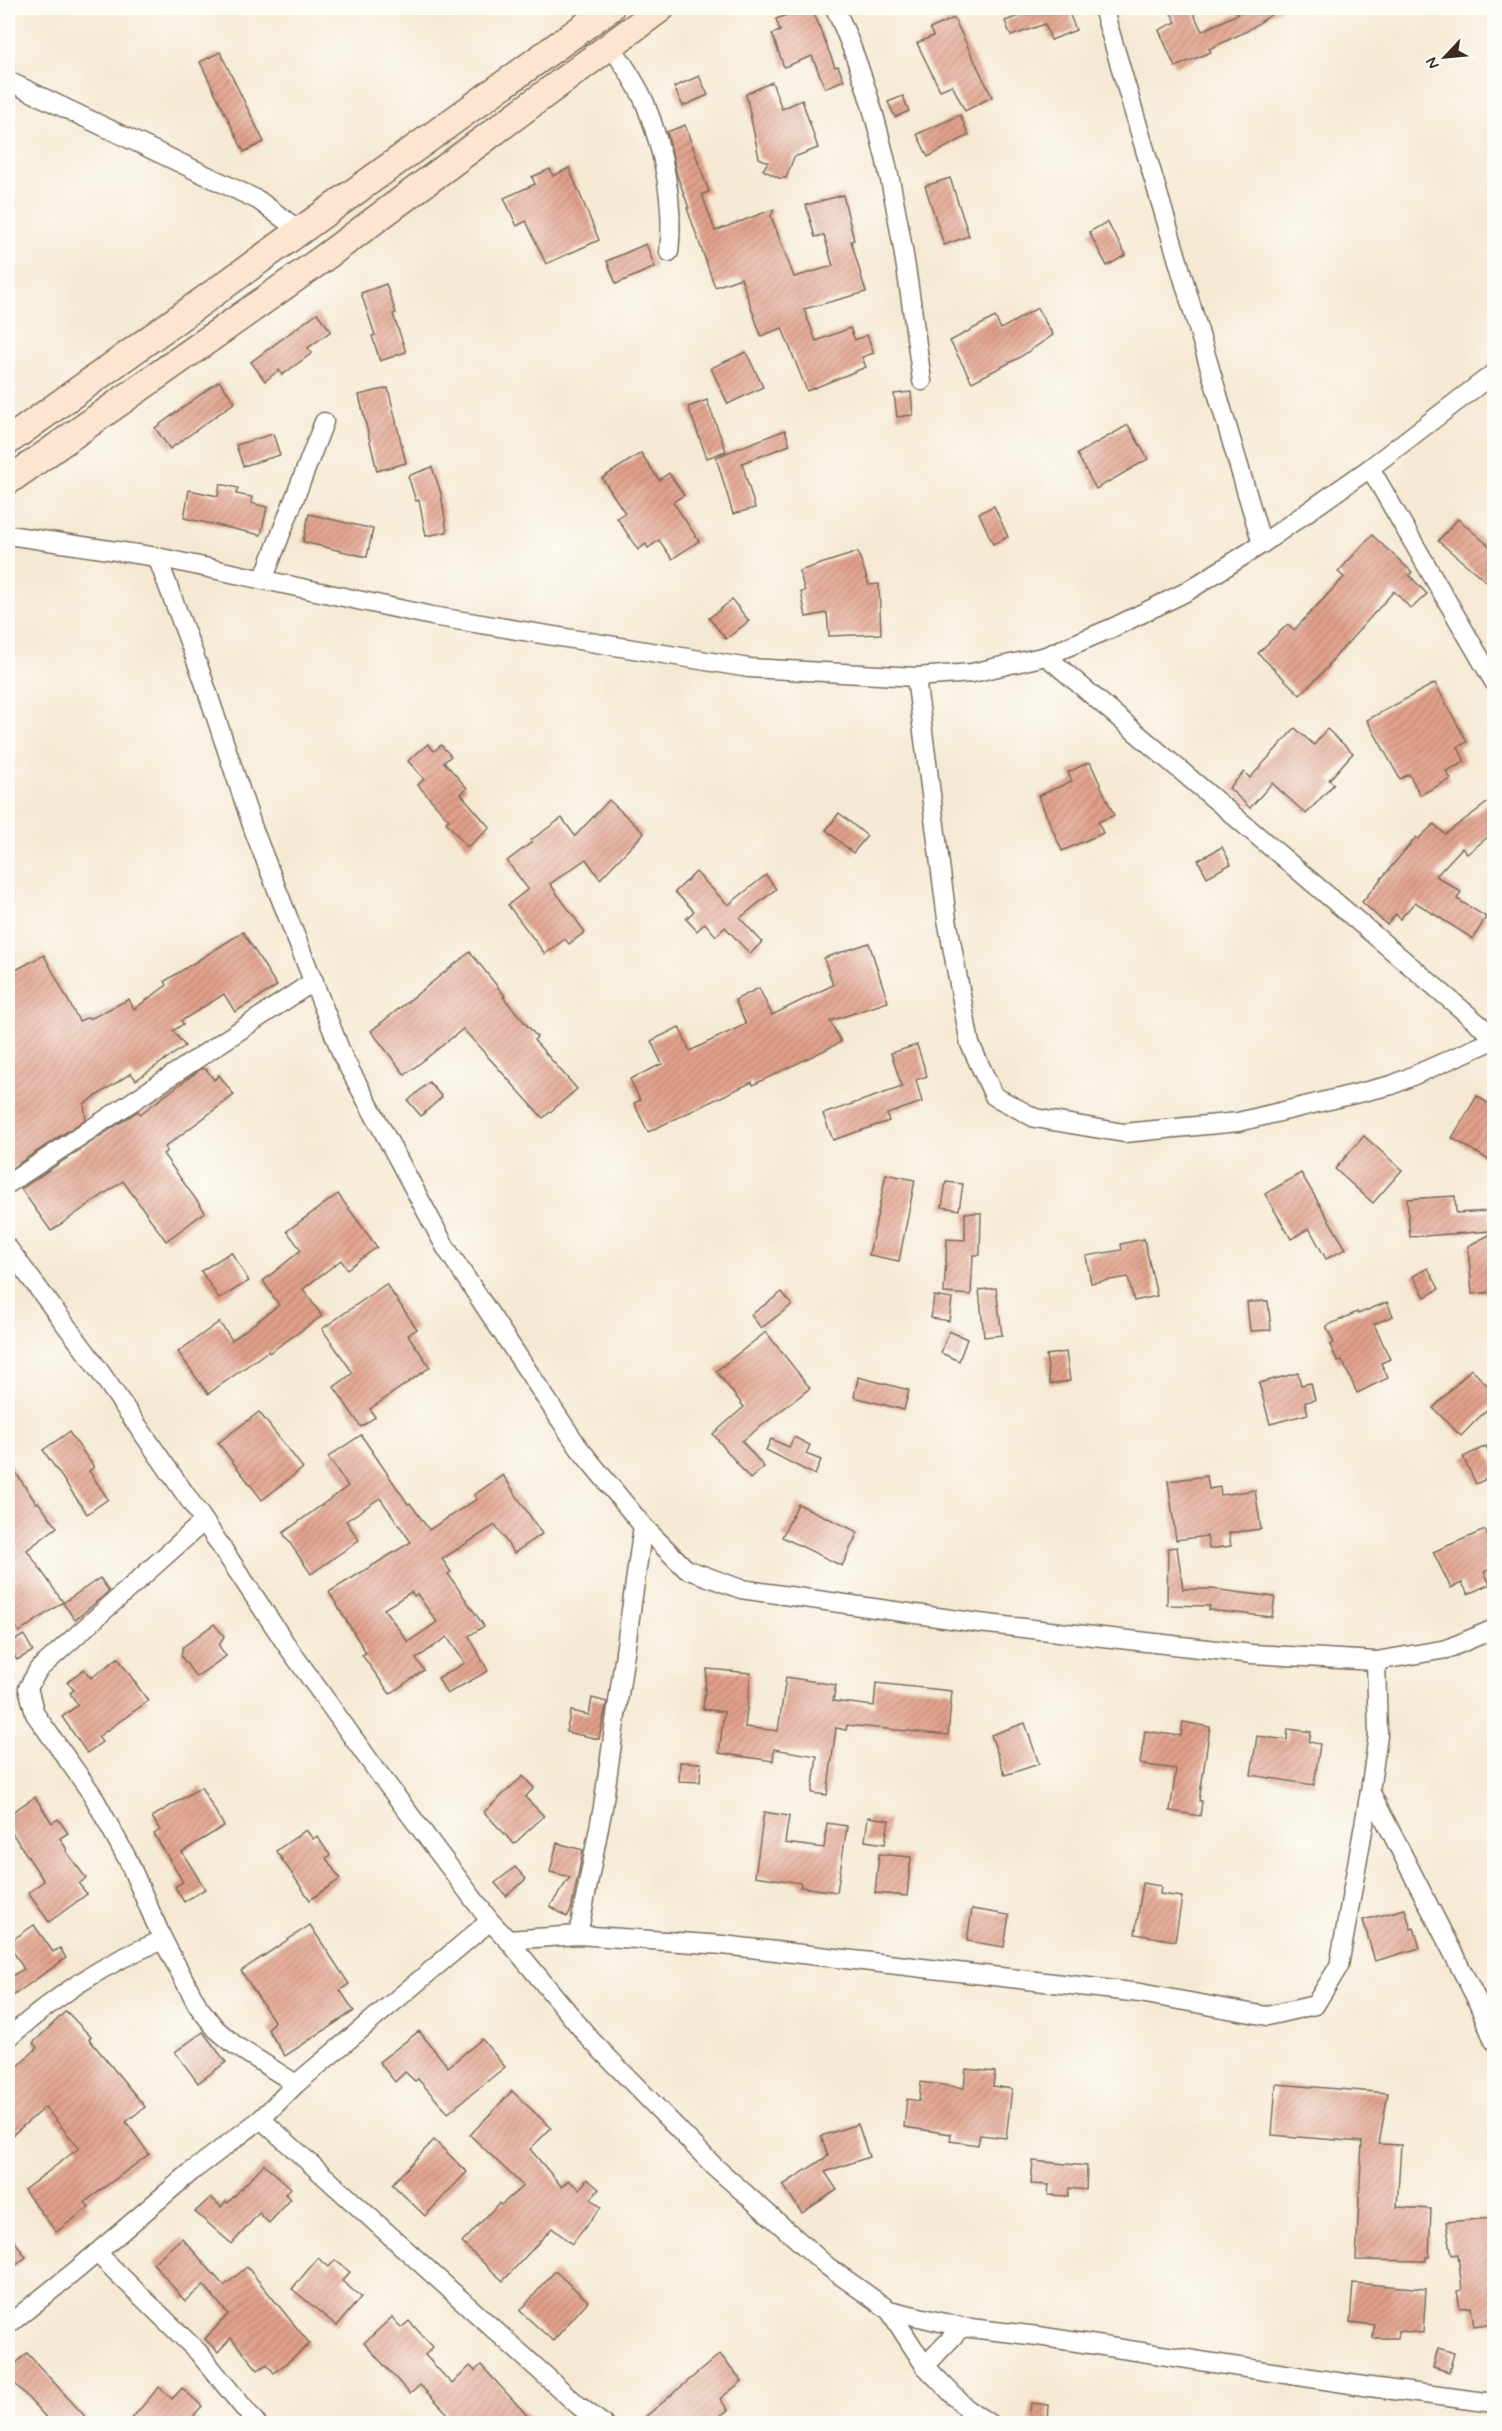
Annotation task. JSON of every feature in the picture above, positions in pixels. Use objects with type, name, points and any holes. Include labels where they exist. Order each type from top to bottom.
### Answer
[{"type":"street","points":[[8,441],[610,8]]},
{"type":"street","points":[[8,481],[321,260],[661,8]]},
{"type":"street","points":[[835,8],[849,38],[883,146],[907,271],[922,381]]},
{"type":"street","points":[[1103,8],[1262,544]]},
{"type":"street","points":[[610,44],[644,102],[663,165],[672,228],[669,252]]},
{"type":"street","points":[[8,81],[258,200],[300,231]]},
{"type":"street","points":[[8,535],[222,569],[432,616],[749,668],[916,677],[972,673],[1046,656],[1112,628],[1186,592],[1262,544],[1370,468],[1494,373]]},
{"type":"street","points":[[263,580],[324,422]]},
{"type":"street","points":[[1370,468],[1494,682]]},
{"type":"street","points":[[157,557],[202,676],[254,831],[344,1057],[446,1248],[579,1448],[643,1526],[686,1569],[741,1589],[980,1623],[1252,1654],[1376,1661],[1447,1649],[1494,1629]]},
{"type":"street","points":[[916,677],[948,919],[970,1044],[994,1096],[1035,1118],[1124,1133],[1238,1122],[1392,1085],[1494,1038],[1046,656]]},
{"type":"street","points":[[8,1184],[314,981]]},
{"type":"street","points":[[8,1248],[89,1356],[288,1647],[374,1767],[490,1921],[590,2039],[715,2167],[827,2266],[889,2310],[925,2366],[966,2408],[990,2424]]},
{"type":"street","points":[[204,1521],[38,1671],[28,1688],[35,1714],[92,1794],[128,1860],[163,1940],[198,2006],[216,2029],[236,2046],[296,2084]]},
{"type":"street","points":[[578,1935],[603,1807],[643,1526]]},
{"type":"street","points":[[508,1940],[578,1935],[723,1945],[1105,1989],[1267,2016],[1315,2005],[1339,1966],[1378,1735],[1376,1661]]},
{"type":"street","points":[[1370,1791],[1476,1998],[1494,2041]]},
{"type":"street","points":[[8,2325],[97,2253],[191,2172],[261,2119],[296,2084],[490,1921]]},
{"type":"street","points":[[8,2038],[71,1987],[108,1966],[163,1940]]},
{"type":"street","points":[[261,2119],[579,2406],[603,2424]]},
{"type":"street","points":[[97,2253],[198,2352],[257,2424]]},
{"type":"street","points":[[889,2310],[962,2327],[1494,2403]]},
{"type":"street","points":[[925,2366],[962,2327]]},
{"type":"building","points":[[812,8],[835,67],[838,66],[844,80],[825,88],[812,56],[784,67],[772,34],[780,31],[776,19]]},
{"type":"building","points":[[1015,8],[1062,8],[1065,15],[1069,13],[1076,30],[1051,40],[1045,24],[1011,36],[1005,21],[1019,16]]},
{"type":"building","points":[[1168,8],[1191,8],[1202,31],[1238,14],[1234,8],[1281,8],[1247,31],[1209,49],[1211,52],[1175,67],[1159,30],[1176,22]]},
{"type":"building","points":[[954,18],[992,97],[965,111],[952,85],[940,90],[917,43],[933,36],[930,29]]},
{"type":"building","points":[[220,52],[264,142],[244,152],[200,62]]},
{"type":"building","points":[[699,76],[708,95],[683,106],[674,87]]},
{"type":"building","points":[[772,82],[782,109],[802,100],[818,148],[794,157],[786,178],[779,178],[763,170],[768,162],[759,158],[746,94]]},
{"type":"building","points":[[903,96],[909,111],[895,117],[888,102]]},
{"type":"building","points":[[960,115],[969,135],[928,157],[917,134]]},
{"type":"building","points":[[685,125],[709,192],[702,194],[715,231],[774,209],[771,216],[794,277],[833,266],[824,235],[815,237],[806,205],[843,195],[854,240],[851,241],[866,292],[804,309],[816,341],[850,328],[855,340],[867,335],[874,353],[862,357],[866,367],[807,391],[782,328],[761,336],[741,278],[715,287],[687,208],[689,208],[677,175],[667,132]]},
{"type":"building","points":[[569,168],[599,240],[546,264],[526,221],[517,226],[504,198],[535,184],[532,177],[550,169],[553,176]]},
{"type":"building","points":[[950,178],[969,236],[944,245],[925,186]]},
{"type":"building","points":[[1107,222],[1126,255],[1107,266],[1089,232]]},
{"type":"building","points":[[646,244],[655,267],[616,284],[607,261]]},
{"type":"building","points":[[386,284],[406,352],[380,361],[372,336],[375,335],[361,293]]},
{"type":"building","points":[[1037,308],[1053,335],[1017,359],[972,382],[950,341],[995,317],[1001,329]]},
{"type":"building","points":[[317,313],[331,331],[308,348],[312,353],[282,375],[279,370],[265,381],[251,362]]},
{"type":"building","points":[[746,352],[763,387],[728,404],[711,368]]},
{"type":"building","points":[[219,381],[235,402],[170,449],[155,428]]},
{"type":"building","points":[[388,388],[406,463],[377,471],[359,395]]},
{"type":"building","points":[[911,392],[913,415],[897,417],[894,394]]},
{"type":"building","points":[[707,400],[726,451],[707,458],[688,407]]},
{"type":"building","points":[[1128,425],[1148,459],[1096,489],[1077,454]]},
{"type":"building","points":[[785,430],[790,445],[742,463],[755,508],[733,514],[716,457]]},
{"type":"building","points":[[273,434],[280,455],[243,466],[236,445]]},
{"type":"building","points":[[641,453],[659,480],[669,473],[684,495],[673,502],[699,541],[672,559],[659,540],[648,548],[646,544],[638,550],[617,518],[625,513],[602,478]]},
{"type":"building","points":[[432,467],[441,493],[447,532],[426,536],[419,500],[416,501],[408,476]]},
{"type":"building","points":[[220,484],[238,488],[236,494],[252,497],[251,503],[267,507],[261,535],[184,518],[189,490],[218,496]]},
{"type":"building","points":[[994,506],[1008,537],[993,544],[979,513]]},
{"type":"building","points":[[309,514],[373,529],[367,557],[303,542]]},
{"type":"building","points":[[1458,519],[1494,550],[1494,588],[1438,541]]},
{"type":"building","points":[[1372,535],[1412,572],[1409,575],[1427,594],[1411,609],[1394,591],[1329,666],[1300,695],[1258,653],[1288,624],[1294,630],[1344,577],[1338,572]]},
{"type":"building","points":[[858,552],[869,585],[879,584],[881,634],[829,636],[827,613],[806,617],[801,592],[805,591],[799,571]]},
{"type":"building","points":[[732,600],[749,621],[726,639],[709,618]]},
{"type":"building","points":[[1435,683],[1467,742],[1458,747],[1465,762],[1446,771],[1451,779],[1420,795],[1409,774],[1400,779],[1367,720]]},
{"type":"building","points":[[1295,728],[1314,745],[1327,729],[1353,753],[1329,780],[1334,784],[1306,814],[1272,783],[1250,808],[1229,788],[1244,772],[1250,778]]},
{"type":"building","points":[[428,744],[434,751],[441,745],[451,756],[444,762],[467,788],[461,794],[490,828],[467,847],[446,822],[449,820],[418,785],[424,779],[408,761]]},
{"type":"building","points":[[1090,762],[1114,815],[1098,822],[1103,833],[1062,851],[1038,796],[1072,781],[1068,772]]},
{"type":"building","points":[[1494,798],[1494,832],[1467,854],[1462,848],[1436,876],[1461,892],[1457,899],[1486,917],[1473,939],[1415,902],[1400,919],[1396,914],[1387,925],[1362,902],[1416,837],[1418,839],[1434,824],[1445,834]]},
{"type":"building","points":[[609,800],[644,833],[600,879],[586,859],[550,884],[585,932],[569,944],[565,939],[545,954],[508,905],[528,889],[507,861],[562,818],[575,836]]},
{"type":"building","points":[[839,813],[867,836],[853,853],[826,830]]},
{"type":"building","points":[[1222,847],[1231,864],[1207,877],[1198,860]]},
{"type":"building","points":[[696,872],[728,905],[766,875],[776,889],[740,918],[762,942],[750,954],[725,927],[716,936],[705,923],[697,931],[686,919],[694,911],[675,892]]},
{"type":"building","points":[[243,932],[277,986],[235,1012],[224,994],[181,1021],[183,1024],[173,1031],[185,1046],[136,1080],[131,1073],[84,1104],[86,1119],[9,1170],[8,974],[44,955],[79,1021],[89,1017],[90,1019],[129,999],[134,1009],[167,985],[165,981]]},
{"type":"building","points":[[869,943],[888,1002],[830,1021],[841,1042],[648,1132],[634,1103],[640,1100],[630,1079],[662,1064],[651,1041],[679,1027],[690,1051],[746,1024],[735,1000],[759,988],[772,1015],[833,985],[824,958]]},
{"type":"building","points":[[470,952],[505,996],[503,997],[537,1037],[534,1040],[577,1089],[543,1118],[463,1029],[405,1075],[371,1031]]},
{"type":"building","points":[[917,1045],[927,1076],[916,1080],[922,1102],[887,1114],[889,1121],[833,1140],[823,1114],[902,1087],[891,1053]]},
{"type":"building","points":[[201,1069],[206,1069],[214,1080],[219,1075],[234,1095],[165,1147],[167,1151],[163,1154],[205,1212],[166,1241],[123,1181],[51,1231],[21,1189],[138,1111],[140,1114]]},
{"type":"building","points":[[429,1082],[442,1097],[421,1116],[408,1101]]},
{"type":"building","points":[[1477,1096],[1494,1107],[1494,1163],[1452,1138]]},
{"type":"building","points":[[1364,1136],[1402,1170],[1373,1203],[1335,1169]]},
{"type":"building","points":[[1301,1173],[1346,1249],[1326,1259],[1309,1228],[1291,1239],[1265,1194]]},
{"type":"building","points":[[886,1174],[915,1180],[899,1261],[869,1255]]},
{"type":"building","points":[[946,1182],[963,1184],[959,1210],[942,1207]]},
{"type":"building","points":[[338,1194],[377,1247],[347,1269],[341,1260],[303,1289],[322,1316],[208,1394],[178,1352],[219,1322],[232,1340],[279,1305],[263,1281],[301,1250],[287,1231]]},
{"type":"building","points":[[1455,1196],[1456,1213],[1489,1211],[1491,1231],[1410,1237],[1407,1199]]},
{"type":"building","points":[[965,1213],[981,1213],[980,1255],[973,1255],[971,1295],[944,1293],[947,1239],[965,1240]]},
{"type":"building","points":[[1491,1234],[1492,1245],[1494,1245],[1494,1292],[1472,1294],[1468,1246]]},
{"type":"building","points":[[1144,1239],[1157,1296],[1134,1301],[1128,1277],[1091,1283],[1086,1256],[1122,1250],[1121,1244]]},
{"type":"building","points":[[231,1252],[249,1281],[219,1299],[201,1271]]},
{"type":"building","points":[[1428,1268],[1439,1289],[1425,1297],[1413,1276]]},
{"type":"building","points":[[386,1284],[417,1329],[408,1335],[430,1367],[370,1409],[375,1417],[361,1427],[334,1387],[353,1373],[322,1329]]},
{"type":"building","points":[[996,1288],[1002,1335],[984,1337],[979,1290]]},
{"type":"building","points":[[782,1292],[792,1305],[761,1328],[751,1315]]},
{"type":"building","points":[[934,1296],[952,1299],[949,1321],[931,1318]]},
{"type":"building","points":[[1268,1301],[1271,1330],[1250,1331],[1247,1302]]},
{"type":"building","points":[[1387,1302],[1393,1316],[1374,1324],[1390,1359],[1381,1363],[1388,1378],[1357,1393],[1342,1360],[1338,1362],[1330,1345],[1334,1343],[1326,1326]]},
{"type":"building","points":[[949,1331],[967,1339],[959,1361],[941,1353]]},
{"type":"building","points":[[766,1332],[810,1388],[742,1441],[764,1467],[750,1479],[713,1434],[744,1407],[716,1371]]},
{"type":"building","points":[[1066,1352],[1070,1381],[1050,1384],[1046,1355]]},
{"type":"building","points":[[1471,1369],[1494,1392],[1494,1402],[1461,1436],[1433,1408]]},
{"type":"building","points":[[1298,1373],[1301,1385],[1311,1383],[1315,1400],[1305,1402],[1308,1414],[1270,1424],[1259,1383]]},
{"type":"building","points":[[858,1377],[909,1390],[904,1410],[854,1397]]},
{"type":"building","points":[[259,1412],[303,1468],[262,1500],[218,1443]]},
{"type":"building","points":[[69,1432],[94,1467],[89,1471],[108,1499],[87,1514],[43,1450]]},
{"type":"building","points":[[361,1435],[408,1504],[410,1503],[429,1530],[477,1499],[474,1495],[503,1475],[542,1534],[514,1553],[495,1525],[442,1559],[451,1572],[448,1574],[484,1626],[469,1636],[488,1671],[447,1694],[438,1678],[465,1663],[447,1637],[416,1659],[424,1670],[390,1694],[362,1655],[366,1653],[329,1592],[411,1542],[380,1498],[346,1521],[359,1540],[311,1574],[283,1533],[348,1486],[328,1457]],"holes":[[[411,1592],[414,1596],[417,1594],[437,1622],[408,1642],[384,1609]]]},
{"type":"building","points":[[794,1437],[810,1445],[806,1454],[821,1460],[815,1475],[766,1450],[771,1439],[789,1447]]},
{"type":"building","points":[[1486,1446],[1494,1465],[1494,1475],[1476,1484],[1463,1457]]},
{"type":"building","points":[[8,1461],[36,1503],[38,1502],[57,1527],[27,1550],[63,1602],[19,1632],[8,1616]]},
{"type":"building","points":[[1207,1476],[1209,1489],[1220,1487],[1221,1495],[1255,1490],[1261,1529],[1229,1533],[1231,1546],[1209,1549],[1207,1536],[1176,1540],[1168,1481]]},
{"type":"building","points":[[798,1504],[858,1532],[842,1566],[782,1537]]},
{"type":"building","points":[[1485,1530],[1490,1541],[1494,1539],[1494,1567],[1484,1572],[1490,1584],[1468,1594],[1462,1583],[1451,1588],[1433,1552]]},
{"type":"building","points":[[1177,1547],[1183,1589],[1212,1589],[1275,1597],[1272,1617],[1209,1610],[1210,1606],[1167,1605],[1168,1548]]},
{"type":"building","points":[[100,1578],[109,1591],[75,1620],[63,1603]]},
{"type":"building","points":[[214,1624],[224,1636],[219,1646],[226,1656],[196,1677],[181,1656],[183,1647]]},
{"type":"building","points":[[24,1635],[33,1651],[17,1660],[8,1644]]},
{"type":"building","points":[[118,1658],[148,1701],[98,1737],[102,1742],[87,1753],[62,1717],[78,1705],[70,1693],[74,1690],[67,1682],[84,1669],[91,1678]]},
{"type":"building","points":[[707,1669],[751,1673],[745,1727],[778,1731],[786,1677],[836,1685],[833,1701],[874,1706],[876,1683],[952,1691],[948,1735],[847,1725],[846,1730],[836,1728],[827,1795],[812,1793],[817,1756],[774,1749],[773,1761],[719,1753],[724,1712],[703,1709]]},
{"type":"building","points":[[592,1698],[607,1702],[599,1739],[566,1732],[571,1711],[589,1715]]},
{"type":"building","points":[[1183,1722],[1210,1727],[1199,1801],[1202,1801],[1200,1816],[1170,1811],[1176,1769],[1140,1764],[1145,1731],[1181,1736]]},
{"type":"building","points":[[1025,1723],[1039,1764],[1005,1775],[991,1735]]},
{"type":"building","points":[[1288,1729],[1311,1732],[1309,1742],[1320,1744],[1314,1785],[1251,1775],[1257,1736],[1287,1740]]},
{"type":"building","points":[[680,1762],[701,1763],[700,1782],[679,1781]]},
{"type":"building","points":[[523,1776],[534,1788],[525,1797],[544,1816],[514,1844],[484,1812]]},
{"type":"building","points":[[201,1787],[224,1826],[182,1852],[205,1889],[184,1902],[175,1887],[183,1882],[154,1834],[160,1830],[152,1817]]},
{"type":"building","points":[[35,1797],[52,1823],[58,1819],[68,1833],[60,1838],[66,1851],[86,1878],[79,1884],[87,1894],[49,1922],[28,1893],[44,1881],[8,1827],[8,1815]]},
{"type":"building","points":[[764,1812],[789,1816],[785,1843],[824,1848],[827,1823],[847,1826],[837,1892],[800,1887],[801,1883],[755,1876]]},
{"type":"building","points":[[868,1817],[889,1820],[885,1844],[865,1841]]},
{"type":"building","points":[[306,1830],[313,1839],[317,1836],[330,1855],[326,1858],[340,1879],[310,1900],[276,1851]]},
{"type":"building","points":[[557,1843],[583,1850],[571,1910],[567,1917],[550,1906],[570,1877],[550,1872]]},
{"type":"building","points":[[879,1854],[911,1857],[907,1896],[875,1893]]},
{"type":"building","points":[[515,1867],[526,1879],[506,1896],[495,1883]]},
{"type":"building","points":[[1143,1883],[1161,1886],[1160,1894],[1182,1897],[1175,1941],[1135,1934]]},
{"type":"building","points":[[972,1909],[1009,1915],[1004,1947],[967,1941]]},
{"type":"building","points":[[1405,1909],[1420,1948],[1375,1961],[1363,1920]]},
{"type":"building","points":[[34,1925],[53,1952],[60,1948],[66,1958],[8,1999],[8,1978],[24,1969],[8,1943]]},
{"type":"building","points":[[310,1925],[349,1984],[340,1990],[354,2011],[285,2056],[268,2030],[274,2021],[241,1971]]},
{"type":"building","points":[[66,2011],[91,2037],[89,2039],[145,2107],[126,2122],[149,2154],[85,2202],[89,2207],[56,2232],[24,2190],[79,2148],[45,2107],[8,2139],[8,2076],[37,2048],[33,2043]]},
{"type":"building","points":[[419,2031],[448,2067],[482,2039],[505,2067],[448,2113],[418,2079],[415,2081],[405,2072],[395,2082],[379,2062]]},
{"type":"building","points":[[203,2032],[226,2062],[198,2083],[175,2052]]},
{"type":"building","points":[[966,2069],[995,2072],[993,2086],[1012,2089],[1006,2138],[980,2135],[978,2145],[950,2141],[951,2134],[904,2127],[907,2099],[919,2101],[921,2082],[964,2088]]},
{"type":"building","points":[[1276,2084],[1388,2093],[1379,2144],[1401,2145],[1397,2207],[1431,2209],[1429,2257],[1426,2257],[1426,2261],[1356,2260],[1362,2142],[1272,2135]]},
{"type":"building","points":[[512,2091],[551,2128],[530,2149],[562,2187],[568,2180],[580,2189],[587,2179],[599,2189],[591,2199],[601,2207],[572,2244],[552,2228],[503,2281],[462,2243],[499,2203],[501,2205],[523,2186],[470,2135]]},
{"type":"building","points":[[858,2124],[869,2157],[825,2172],[837,2190],[802,2213],[783,2185],[828,2156],[821,2136]]},
{"type":"building","points":[[434,2140],[467,2172],[425,2216],[392,2184]]},
{"type":"building","points":[[1033,2161],[1087,2166],[1086,2190],[1069,2188],[1068,2196],[1048,2195],[1049,2185],[1031,2184]]},
{"type":"building","points":[[264,2164],[291,2188],[285,2194],[291,2199],[269,2223],[259,2213],[232,2244],[195,2212],[211,2197],[221,2207],[226,2201],[228,2203]]},
{"type":"building","points":[[1493,2218],[1494,2323],[1474,2326],[1471,2307],[1460,2308],[1457,2291],[1462,2290],[1458,2254],[1452,2255],[1446,2222]]},
{"type":"building","points":[[8,2232],[26,2257],[8,2272]]},
{"type":"building","points":[[182,2238],[224,2286],[247,2267],[310,2344],[274,2373],[267,2364],[258,2370],[231,2338],[218,2352],[205,2339],[228,2314],[204,2285],[185,2301],[153,2263]]},
{"type":"building","points":[[318,2258],[329,2267],[335,2260],[350,2272],[342,2281],[361,2297],[337,2326],[292,2289]]},
{"type":"building","points":[[555,2271],[588,2301],[553,2341],[520,2311]]},
{"type":"building","points":[[1353,2283],[1426,2289],[1423,2333],[1399,2331],[1398,2338],[1373,2338],[1374,2325],[1350,2322]]},
{"type":"building","points":[[392,2317],[401,2328],[409,2321],[433,2347],[425,2355],[452,2384],[470,2366],[475,2371],[481,2365],[535,2424],[458,2424],[420,2385],[410,2394],[364,2343]]},
{"type":"building","points":[[1438,2348],[1454,2353],[1449,2372],[1433,2367]]},
{"type":"building","points":[[27,2353],[92,2424],[52,2424],[8,2376],[8,2371]]},
{"type":"building","points":[[720,2354],[742,2381],[720,2399],[728,2410],[709,2424],[637,2424]]},
{"type":"building","points":[[159,2387],[172,2399],[182,2388],[202,2406],[194,2415],[199,2424],[127,2424]]},
{"type":"building","points":[[1031,2403],[1049,2405],[1048,2421],[1029,2420]]}]
